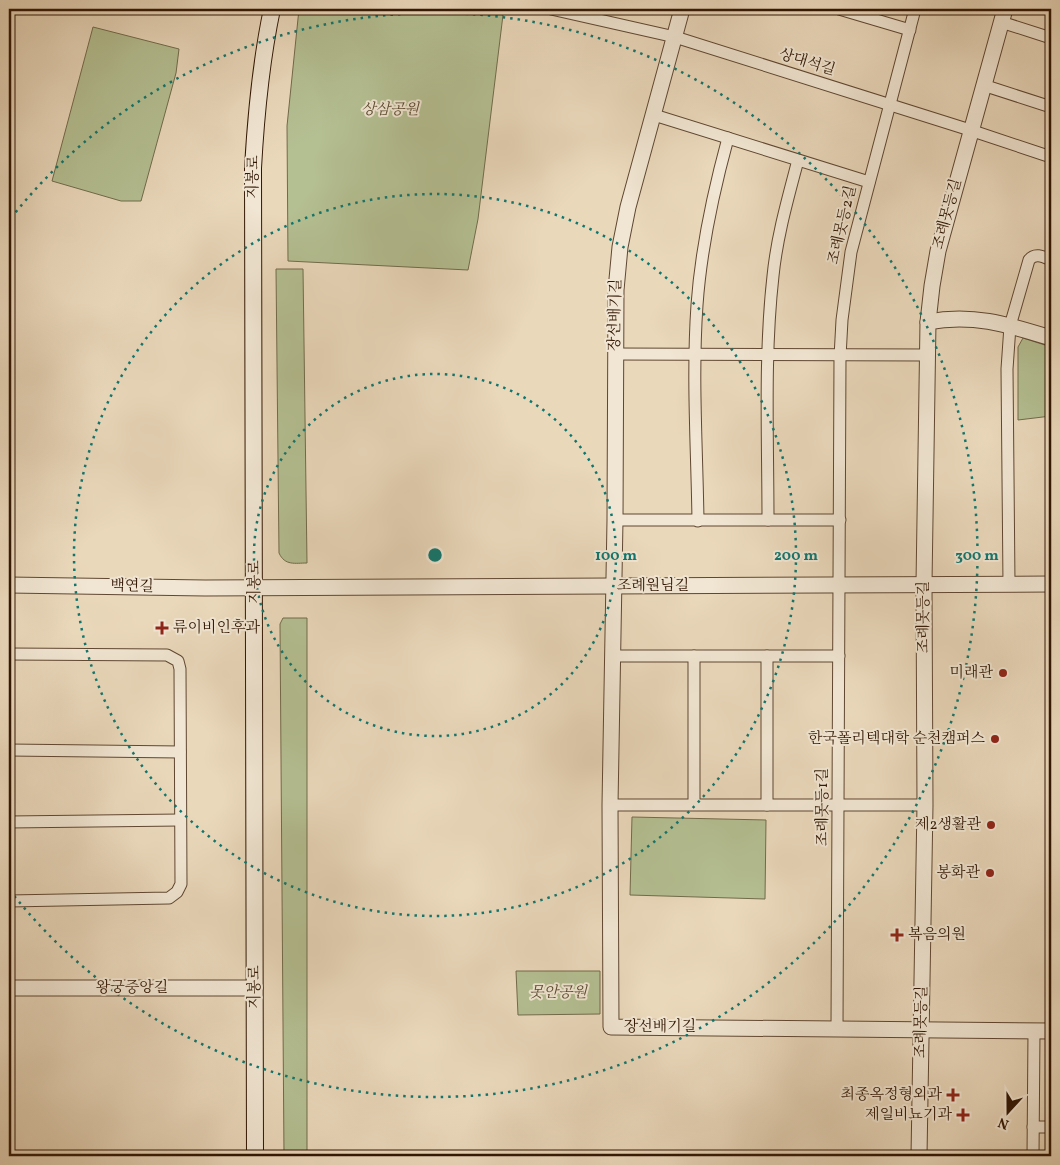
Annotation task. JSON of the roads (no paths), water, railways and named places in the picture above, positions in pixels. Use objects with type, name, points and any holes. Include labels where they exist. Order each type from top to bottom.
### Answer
[{"type":"main road","name":"지봉로","points":[[255,1156],[253,168],[259,90],[272,9]]},
{"type":"street","name":"상대석길","points":[[551,9],[675,37],[1051,157]]},
{"type":"street","name":"장선배기길","points":[[682,9],[628,207],[620,246],[616,290],[615,520],[610,805],[611,1027],[1051,1031]]},
{"type":"street","points":[[839,9],[910,30]]},
{"type":"street","name":"조례못등2길","points":[[839,585],[840,355],[850,252],[915,9]]},
{"type":"street","name":"조례못등길","points":[[919,1156],[925,805],[926,355],[932,286],[938,251],[1003,15],[1051,38]]},
{"type":"street","points":[[983,85],[1051,107]]},
{"type":"street","points":[[654,114],[869,182]]},
{"type":"street","points":[[698,521],[695,354],[697,305],[704,244],[713,192],[728,138]]},
{"type":"street","points":[[768,520],[769,320],[773,274],[783,216],[798,160]]},
{"type":"street","points":[[1009,584],[1007,369],[1010,326],[1029,260],[1034,256],[1039,256],[1051,260]]},
{"type":"street","points":[[928,322],[949,318],[996,322],[1051,338]]},
{"type":"street","points":[[615,354],[926,355]]},
{"type":"street","points":[[615,520],[840,520]]},
{"type":"street","name":"조례원님길","points":[[255,588],[1051,584]]},
{"type":"street","name":"백연길","points":[[9,585],[255,588]]},
{"type":"street","name":"조례못등1길","points":[[837,1029],[839,585]]},
{"type":"street","points":[[9,654],[167,655],[178,661],[180,669],[181,884],[177,892],[171,897],[166,898],[9,900]]},
{"type":"street","points":[[613,656],[839,656]]},
{"type":"street","points":[[694,656],[694,804]]},
{"type":"street","points":[[767,656],[767,805]]},
{"type":"street","points":[[9,750],[180,752]]},
{"type":"street","points":[[610,805],[925,805]]},
{"type":"street","points":[[9,822],[180,820]]},
{"type":"street","name":"왕궁중앙길","points":[[9,988],[255,988]]},
{"type":"street","points":[[1033,1156],[1034,1031]]},
{"type":"street","points":[[1033,1127],[1051,1127]]},
{"type":"place","name":"류이비인후과","points":[[162,628]]},
{"type":"place","name":"미래관","points":[[1003,673]]},
{"type":"place","name":"한국폴리텍대학 순천캠퍼스","points":[[995,739]]},
{"type":"place","name":"제2생활관","points":[[991,825]]},
{"type":"place","name":"봉화관","points":[[990,873]]},
{"type":"place","name":"복음의원","points":[[897,935]]},
{"type":"place","name":"최종옥정형외과","points":[[953,1095]]},
{"type":"place","name":"제일비뇨기과","points":[[963,1115]]},
{"type":"park label","name":"상삼공원","points":[[390,110]]},
{"type":"park label","name":"못안공원","points":[[558,993]]}]
